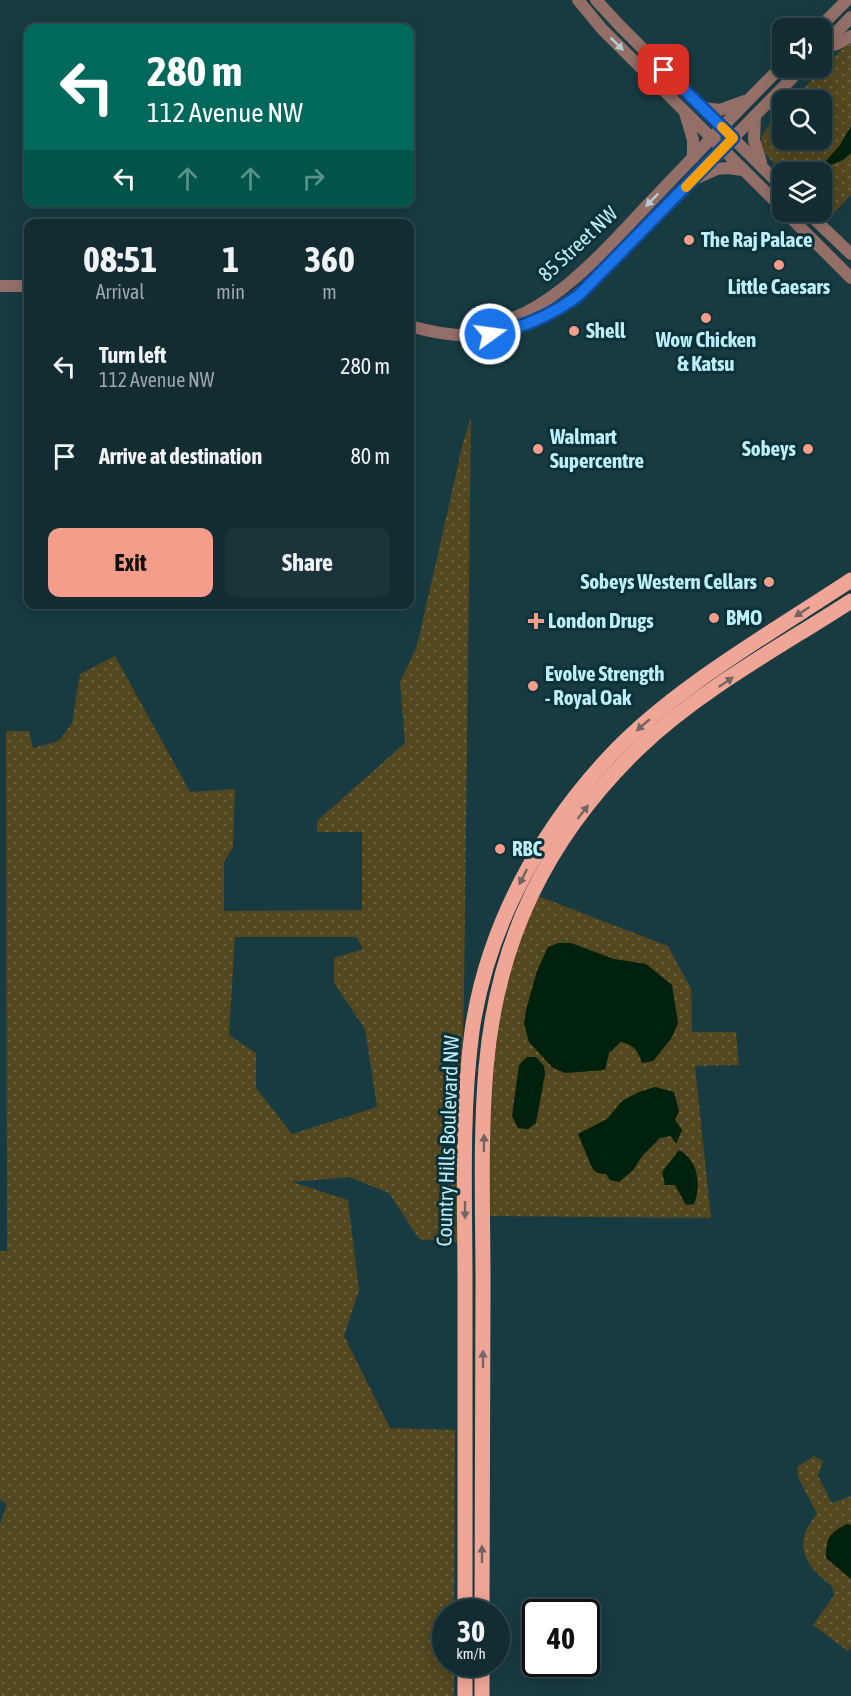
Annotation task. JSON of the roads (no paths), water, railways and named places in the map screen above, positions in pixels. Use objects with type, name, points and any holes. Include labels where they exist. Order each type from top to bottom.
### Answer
[{"type":"main road","name":"Country Hills Boulevard NW","points":[[465,1599],[468,1070],[479,996],[495,941],[509,905],[544,840],[588,780],[624,742],[676,698],[851,580]]},
{"type":"main road","name":"Country Hills Boulevard NW","points":[[482,1599],[484,1092],[495,1005],[517,927],[554,851],[597,795],[640,747],[707,694],[851,602]]},
{"type":"main road","points":[[482,1677],[482,1696]]},
{"type":"main road","points":[[459,1696],[465,1680]]},
{"type":"main road","points":[[465,1680],[465,1696]]},
{"type":"street","points":[[578,0],[602,29],[772,199]]},
{"type":"street","points":[[596,0],[772,176]]},
{"type":"street","points":[[829,18],[847,0]]},
{"type":"street","points":[[832,37],[851,17]]},
{"type":"street","points":[[832,45],[851,36]]},
{"type":"street","name":"85 Street NW","points":[[414,326],[450,330],[482,328],[508,321],[544,302],[576,276],[772,76]]},
{"type":"street","name":"85 Street NW","points":[[414,327],[442,335],[472,336],[505,332],[548,315],[579,295],[792,78]]},
{"type":"street","points":[[703,108],[721,110],[749,99]]},
{"type":"street","points":[[685,112],[693,140],[693,158]]},
{"type":"street","points":[[755,116],[754,145],[764,168]]},
{"type":"street","points":[[695,178],[717,169],[742,170]]},
{"type":"street","points":[[796,222],[851,278]]},
{"type":"street","points":[[817,222],[851,254]]},
{"type":"street","points":[[0,286],[24,286]]},
{"type":"place","name":"The Raj Palace","points":[[689,240]]},
{"type":"place","name":"Little Caesars","points":[[779,265]]},
{"type":"place","name":"Wow Chicken & Katsu","points":[[706,318]]},
{"type":"place","name":"Shell","points":[[574,331]]},
{"type":"place","name":"Walmart Supercentre","points":[[538,449]]},
{"type":"place","name":"Sobeys","points":[[808,449]]},
{"type":"place","name":"Sobeys Western Cellars","points":[[769,582]]},
{"type":"place","name":"BMO","points":[[714,618]]},
{"type":"place","name":"London Drugs","points":[[536,621]]},
{"type":"place","name":"Evolve Strength - Royal Oak","points":[[533,686]]},
{"type":"place","name":"RBC","points":[[500,849]]}]
